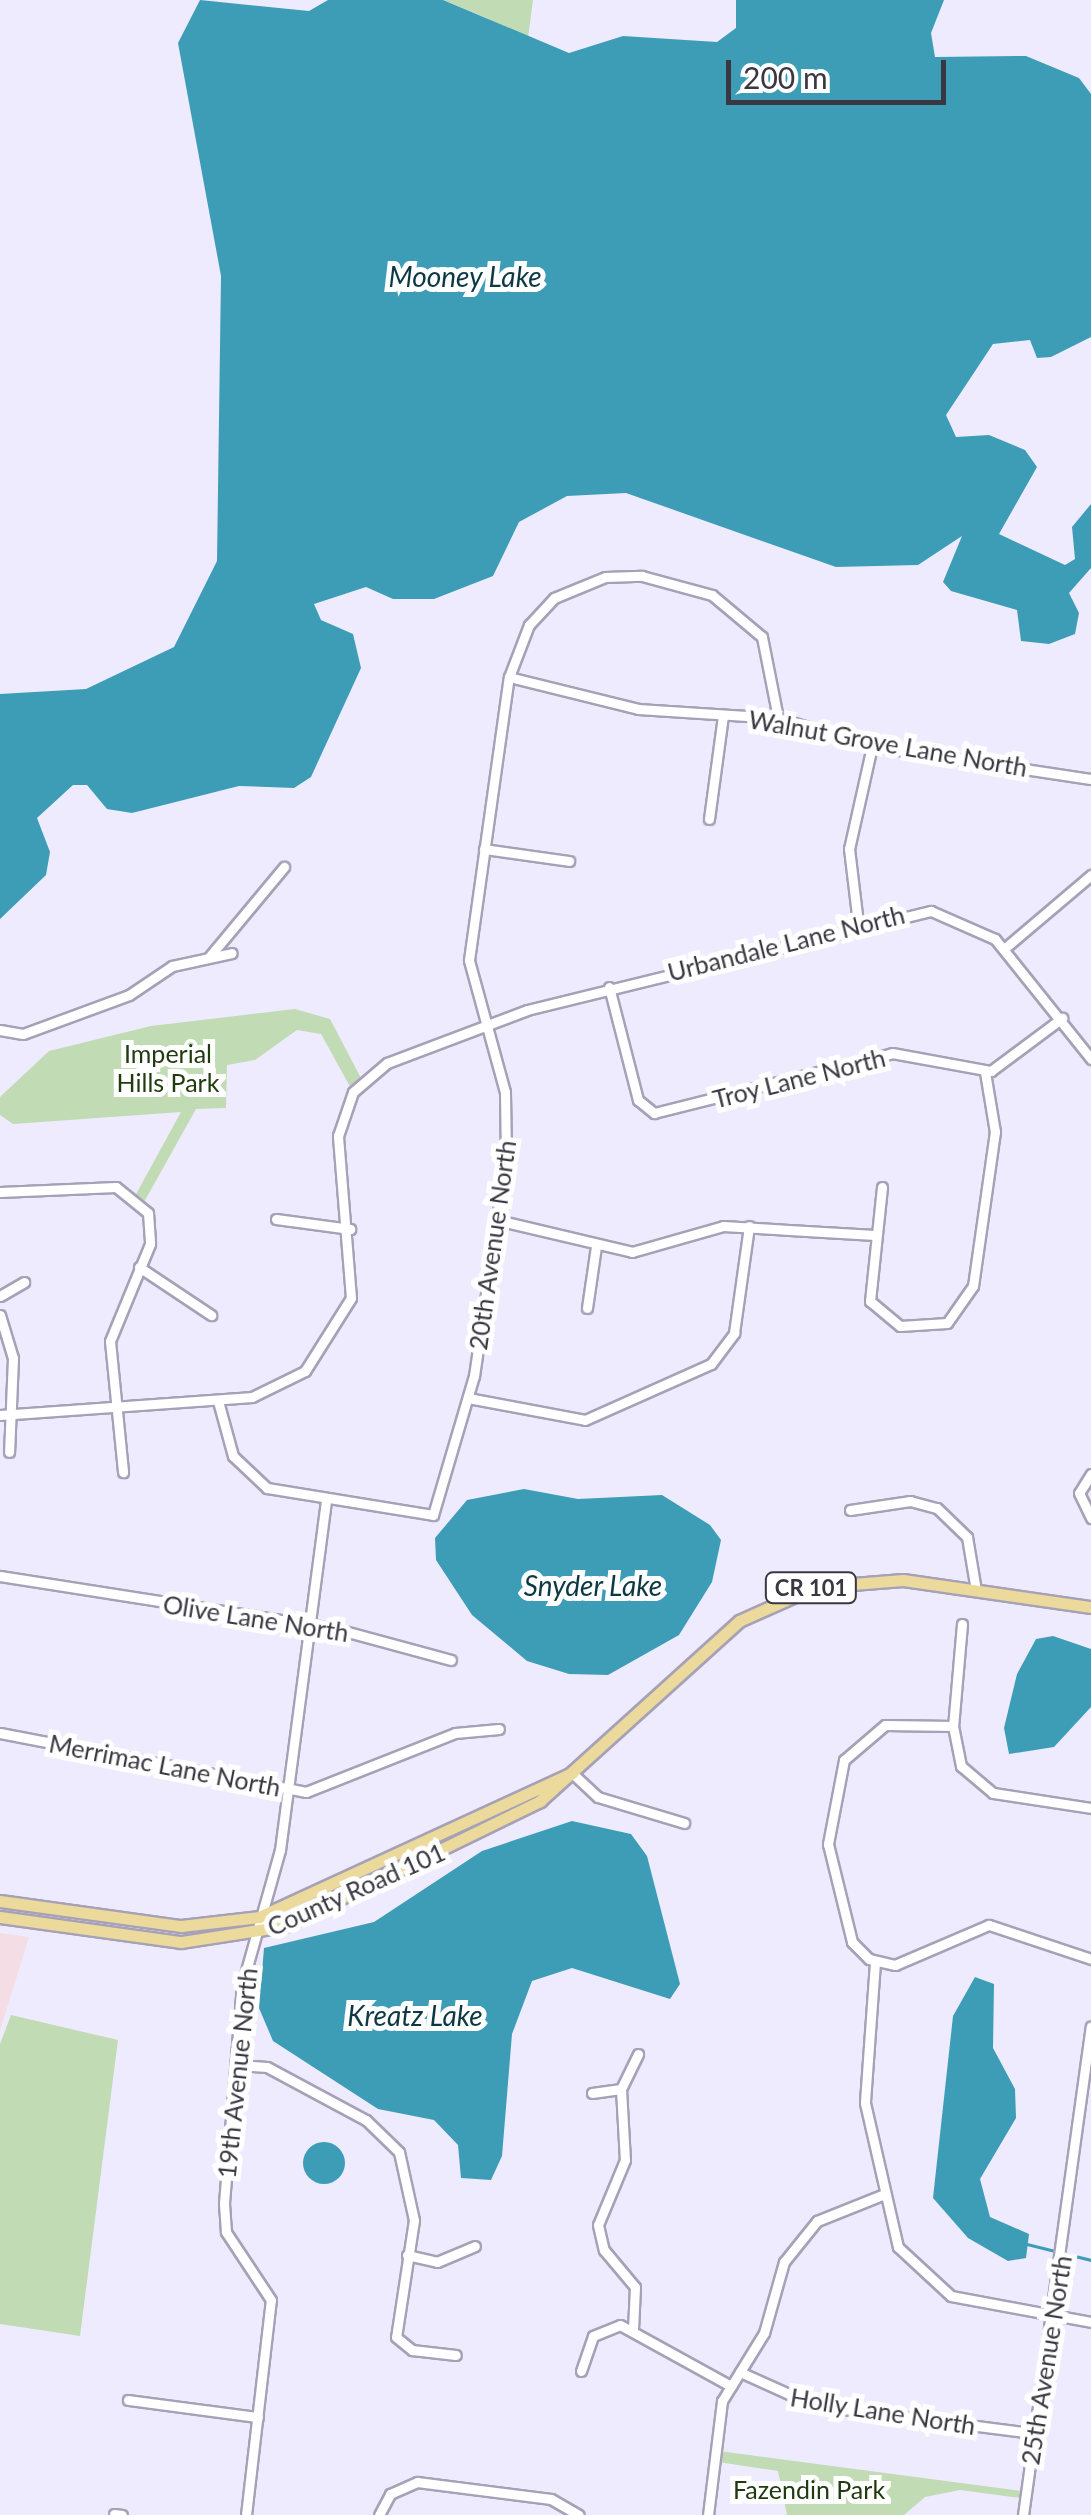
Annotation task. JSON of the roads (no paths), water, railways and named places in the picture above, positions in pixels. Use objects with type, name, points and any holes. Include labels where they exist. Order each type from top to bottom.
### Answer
[{"type":"main road","name":"County Road 101","points":[[0,1916],[162,1941],[254,1934],[507,1820],[572,1773],[719,1638],[781,1598],[874,1579],[1091,1607]]},
{"type":"main road","name":"County Road 101","points":[[0,1901],[181,1926],[259,1917],[572,1773]]},
{"type":"street","name":"20th Avenue North","points":[[326,1502],[433,1515],[468,1398],[508,1114],[468,960],[508,677],[519,642],[554,598],[587,581],[642,576],[712,596],[753,623],[768,652],[778,718]]},
{"type":"street","name":"Walnut Grove Lane North","points":[[508,677],[638,709],[778,718],[872,746],[1091,779]]},
{"type":"street","points":[[709,819],[723,716]]},
{"type":"street","points":[[858,923],[849,849],[872,746]]},
{"type":"street","points":[[484,849],[570,862]]},
{"type":"street","points":[[208,958],[284,867]]},
{"type":"street","points":[[1005,948],[1091,875]]},
{"type":"street","name":"Urbandale Lane North","points":[[484,1027],[608,987],[858,923],[931,911],[965,919],[1005,948],[1091,1058]]},
{"type":"street","points":[[0,1030],[24,1034],[208,958],[232,953]]},
{"type":"street","name":"Troy Lane North","points":[[608,987],[648,1112],[892,1053],[985,1072]]},
{"type":"street","points":[[882,1186],[867,1293],[890,1322],[947,1323],[972,1286],[995,1132],[985,1072],[1062,1018]]},
{"type":"street","points":[[4,1415],[218,1401],[288,1382],[331,1342],[351,1298],[350,1229],[338,1136],[353,1092],[387,1063],[484,1027]]},
{"type":"street","points":[[0,1192],[116,1187],[142,1204],[152,1234],[113,1326],[114,1408],[123,1472]]},
{"type":"street","points":[[276,1220],[350,1229]]},
{"type":"street","points":[[496,1220],[596,1246],[651,1250],[750,1226],[874,1235]]},
{"type":"street","points":[[468,1398],[585,1420],[711,1364],[734,1333],[750,1226]]},
{"type":"street","points":[[587,1308],[596,1246]]},
{"type":"street","points":[[139,1267],[211,1315]]},
{"type":"street","points":[[0,1296],[24,1282]]},
{"type":"street","points":[[0,1314],[13,1358],[4,1415],[9,1452]]},
{"type":"street","points":[[218,1401],[242,1468],[267,1488],[326,1502]]},
{"type":"street","points":[[1091,1474],[1079,1492],[1091,1518]]},
{"type":"street","points":[[850,1510],[910,1501],[937,1508],[967,1538],[976,1590]]},
{"type":"street","name":"19th Avenue North","points":[[246,2515],[271,2300],[224,2223],[237,2066],[254,1934],[286,1790],[326,1502]]},
{"type":"street","name":"Olive Lane North","points":[[0,1576],[308,1631],[338,1628],[451,1660]]},
{"type":"street","points":[[962,1624],[952,1726],[961,1766],[980,1786],[1091,1808]]},
{"type":"street","points":[[952,1726],[885,1725],[861,1739],[838,1774],[830,1865],[852,1942],[875,1962],[905,1962],[959,1931],[989,1925],[1091,1959]]},
{"type":"street","name":"Merrimac Lane North","points":[[0,1733],[306,1792],[454,1733],[499,1729]]},
{"type":"street","points":[[572,1773],[598,1797],[684,1823]]},
{"type":"street","points":[[875,1962],[864,2075],[882,2196],[898,2247],[935,2287],[968,2303],[1091,2322]]},
{"type":"street","name":"25th Avenue North","points":[[1023,2515],[1091,2027]]},
{"type":"street","points":[[633,2329],[635,2286],[604,2250],[598,2225],[625,2160],[621,2089],[638,2054]]},
{"type":"street","points":[[237,2066],[268,2067],[390,2140],[414,2200],[400,2345],[391,2353]]},
{"type":"street","points":[[592,2094],[621,2089]]},
{"type":"street","points":[[708,2515],[710,2460],[730,2386],[764,2333],[793,2247],[832,2211],[882,2196]]},
{"type":"street","points":[[408,2254],[438,2262],[475,2246]]},
{"type":"street","points":[[582,2372],[593,2336],[633,2329],[730,2386]]},
{"type":"street","points":[[400,2345],[456,2355]]},
{"type":"street","name":"Holly Lane North","points":[[740,2372],[813,2405],[1032,2433]]},
{"type":"street","points":[[128,2400],[258,2416]]},
{"type":"street","points":[[380,2515],[396,2488],[428,2482],[551,2499],[579,2515]]},
{"type":"street","points":[[114,2514],[122,2515]]},
{"type":"water","name":"Mooney Lake","points":[[200,0],[309,11],[328,0],[443,0],[569,53],[623,36],[717,42],[736,28],[736,0],[944,0],[931,33],[935,57],[1026,56],[1079,78],[1091,94],[1091,337],[1051,357],[1037,358],[1030,340],[993,344],[946,415],[956,437],[989,435],[1025,450],[1037,467],[999,534],[1065,565],[1075,559],[1072,527],[1091,504],[1091,568],[1069,593],[1079,613],[1075,634],[1049,644],[1021,641],[1017,610],[951,591],[943,582],[962,536],[918,565],[836,567],[626,493],[567,496],[519,522],[493,576],[434,599],[393,599],[366,587],[314,604],[321,620],[353,634],[361,668],[311,777],[294,788],[239,786],[132,813],[107,809],[87,785],[73,785],[37,818],[50,852],[46,875],[0,919],[0,694],[86,689],[174,647],[217,561],[221,276],[178,43]]},
{"type":"water","name":"Snyder Lake","points":[[524,1489],[578,1499],[662,1495],[710,1525],[721,1540],[712,1582],[679,1635],[608,1675],[569,1674],[527,1661],[472,1615],[436,1560],[435,1538],[467,1500]]},
{"type":"water","points":[[1053,1636],[1091,1649],[1091,1707],[1054,1747],[1009,1754],[1004,1728],[1017,1674],[1036,1639]]},
{"type":"water","name":"Kreatz Lake","points":[[572,1821],[631,1834],[647,1856],[680,1984],[670,1999],[572,1968],[532,1981],[512,2034],[502,2156],[491,2180],[461,2178],[458,2145],[434,2120],[378,2109],[273,2041],[259,2008],[264,1948],[374,1922],[482,1851]]},
{"type":"water","points":[[975,1977],[994,1984],[993,2048],[1015,2089],[1016,2118],[980,2179],[990,2217],[1029,2234],[1026,2258],[1008,2261],[968,2238],[933,2198],[953,2016]]},
{"type":"water","points":[[324,2142],[339,2148],[345,2163],[339,2178],[324,2184],[309,2178],[303,2163],[309,2148]]},
{"type":"waterway","points":[[1027,2244],[1091,2260]]},
{"type":"park label","name":"Imperial Hills Park","points":[[168,1068]]},
{"type":"park label","name":"Fazendin Park","points":[[809,2489]]}]
